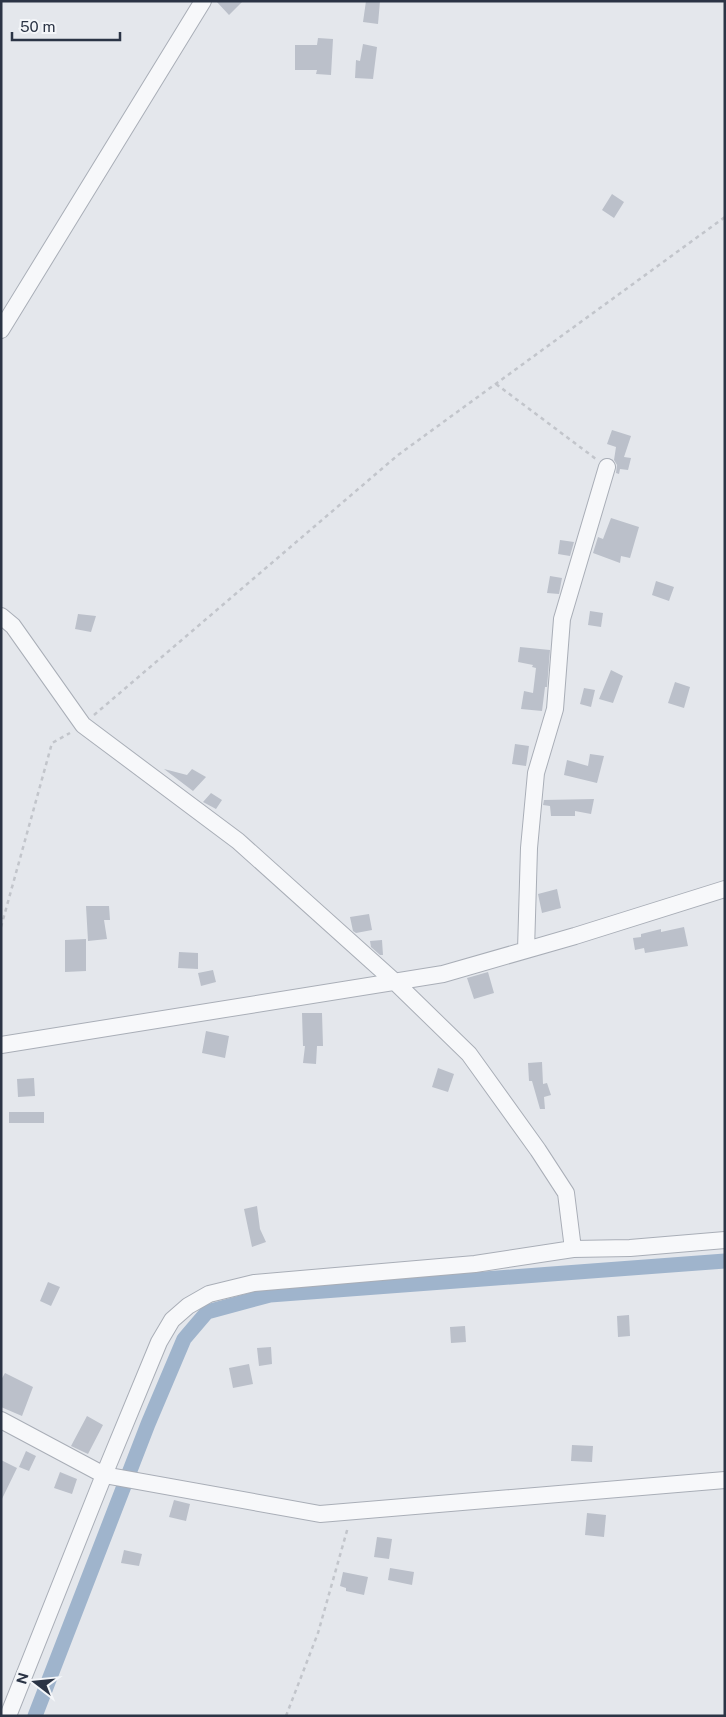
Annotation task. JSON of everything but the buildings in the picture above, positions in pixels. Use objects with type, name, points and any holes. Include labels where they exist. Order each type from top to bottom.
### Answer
[{"type":"street","points":[[1,330],[203,1]]},
{"type":"street","points":[[526,950],[529,848],[536,773],[555,709],[562,619],[607,467]]},
{"type":"street","points":[[1,616],[13,626],[83,725],[238,841],[395,982],[469,1054],[538,1150],[566,1193],[573,1249]]},
{"type":"street","points":[[1,1045],[443,974],[725,890]]},
{"type":"street","points":[[8,1716],[159,1342],[172,1320],[188,1306],[209,1294],[254,1283],[475,1264],[573,1249],[630,1248],[725,1240]]},
{"type":"street","points":[[1,1420],[105,1475],[320,1514],[725,1480]]},
{"type":"path","points":[[1,927],[52,743],[83,725],[398,455],[725,217]]},
{"type":"path","points":[[496,384],[555,426],[607,467]]},
{"type":"path","points":[[286,1716],[318,1633],[352,1512]]},
{"type":"waterway","points":[[35,1716],[148,1424],[184,1339],[207,1312],[270,1295],[725,1261]]}]
